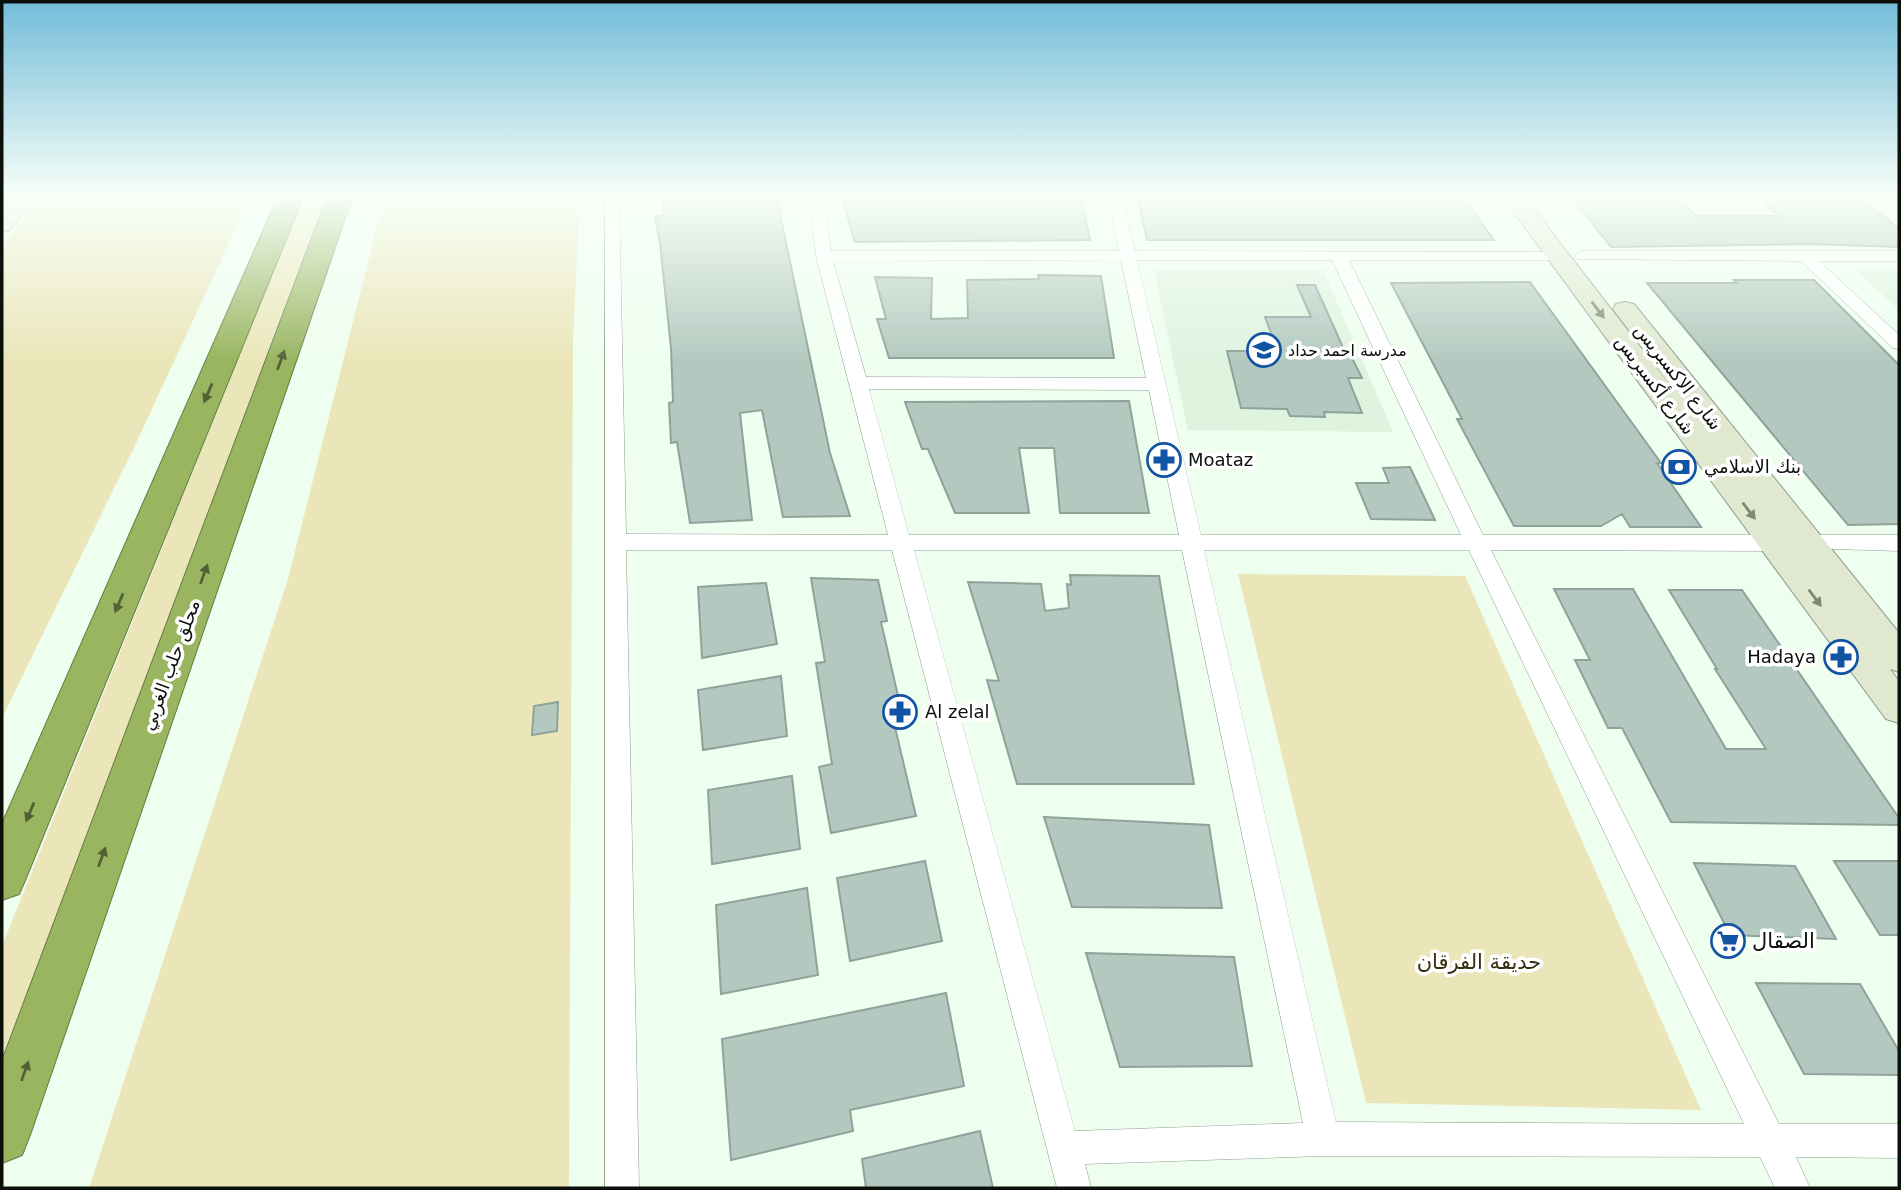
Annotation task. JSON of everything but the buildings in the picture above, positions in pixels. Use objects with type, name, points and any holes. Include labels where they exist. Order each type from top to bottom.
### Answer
[{"type":"highway","points":[[2,878],[268,251]]},
{"type":"highway","name":"محلق حلب الغربي","points":[[2,1135],[321,251]]},
{"type":"street","points":[[612,251],[622,1188]]},
{"type":"street","points":[[823,251],[1074,1188]]},
{"type":"street","points":[[1127,251],[1323,1139]]},
{"type":"street","name":"شارع أكسبريس","points":[[1565,251],[1774,543],[1899,708]]},
{"type":"street","name":"شارع الاكسبريس","points":[[1567,251],[1809,543],[1899,658]]},
{"type":"street","points":[[1338,255],[1476,543],[1793,1188]]},
{"type":"street","points":[[824,256],[1899,257]]},
{"type":"street","points":[[1806,257],[1899,344]]},
{"type":"street","points":[[858,383],[1157,384]]},
{"type":"street","points":[[614,542],[1774,543]]},
{"type":"street","points":[[1809,543],[1899,543]]},
{"type":"street","points":[[1063,1149],[1323,1139],[1899,1140]]},
{"type":"shaded area","name":"مدرسة احمد حداد","points":[[1154,270],[1323,270],[1393,432],[1188,430]]},
{"type":"shaded area","points":[[1857,271],[1899,271],[1899,310]]},
{"type":"green space","points":[[2,251],[225,251],[139,437],[2,718]]},
{"type":"green space","points":[[282,251],[305,251],[2,1067],[2,946]]},
{"type":"green space","points":[[371,251],[577,251],[573,340],[569,1188],[89,1188],[288,579]]},
{"type":"green space","name":"حديقة الفرقان","points":[[1238,574],[1465,576],[1701,1110],[1366,1103]]},
{"type":"place","name":"مدرسة احمد حداد","points":[[1264,350]]},
{"type":"place","name":"Moataz","points":[[1164,460]]},
{"type":"place","name":"بنك الاسلامي","points":[[1679,467]]},
{"type":"place","name":"Hadaya","points":[[1841,657]]},
{"type":"place","name":"Al zelal","points":[[900,712]]},
{"type":"place","name":"الصقال","points":[[1728,941]]}]
